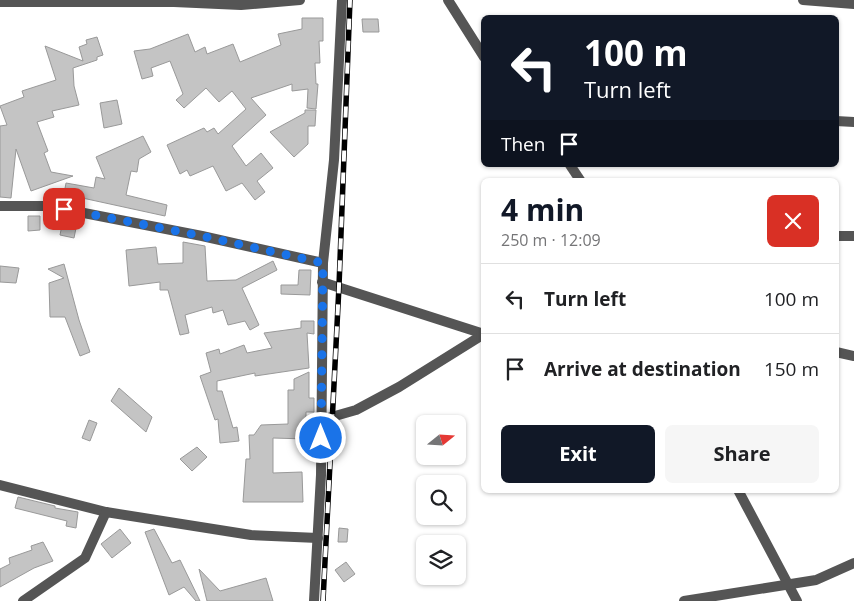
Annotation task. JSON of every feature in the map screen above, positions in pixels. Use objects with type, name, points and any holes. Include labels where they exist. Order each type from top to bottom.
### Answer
[{"type":"street","points":[[0,2],[174,2],[241,5],[300,0]]},
{"type":"street","points":[[314,601],[321,475],[322,282],[334,160],[342,0]]},
{"type":"street","points":[[448,0],[481,52]]},
{"type":"street","points":[[803,0],[854,4]]},
{"type":"street","points":[[839,121],[854,122]]},
{"type":"street","points":[[571,167],[579,178]]},
{"type":"street","points":[[0,206],[48,206],[202,236],[323,263]]},
{"type":"street","points":[[839,236],[854,236]]},
{"type":"street","points":[[322,282],[481,333]]},
{"type":"street","points":[[321,420],[356,410],[399,387],[481,336]]},
{"type":"street","points":[[839,353],[854,356]]},
{"type":"street","points":[[0,485],[106,512],[251,535],[318,538]]},
{"type":"street","points":[[740,493],[797,601]]},
{"type":"street","points":[[23,601],[84,558],[106,512]]},
{"type":"street","points":[[684,601],[816,580],[854,563]]},
{"type":"street","points":[[737,601],[745,592]]},
{"type":"building","points":[[302,18],[323,18],[323,41],[319,41],[320,63],[315,63],[316,84],[318,84],[316,109],[307,108],[308,89],[292,91],[292,84],[251,98],[266,115],[232,146],[246,166],[261,153],[273,168],[257,181],[265,192],[255,200],[242,183],[226,191],[213,166],[190,176],[187,170],[180,174],[167,145],[204,128],[207,132],[214,128],[218,134],[246,109],[232,91],[219,102],[206,88],[184,108],[176,100],[183,94],[170,61],[151,68],[153,76],[142,79],[134,51],[150,49],[188,34],[195,52],[205,47],[207,54],[233,44],[240,62],[281,45],[278,34],[302,29]]},
{"type":"building","points":[[362,19],[378,19],[379,32],[363,32]]},
{"type":"building","points":[[97,37],[103,55],[97,57],[97,60],[73,68],[74,86],[79,105],[52,111],[54,117],[37,122],[48,151],[44,153],[51,172],[73,176],[31,191],[16,149],[11,198],[0,197],[0,126],[7,125],[0,106],[24,97],[22,91],[56,80],[45,46],[83,61],[79,47],[87,44],[86,40]]},
{"type":"building","points":[[117,100],[122,124],[104,128],[100,103]]},
{"type":"building","points":[[305,110],[316,110],[315,126],[308,126],[308,144],[294,157],[270,132],[305,113]]},
{"type":"building","points":[[143,136],[151,152],[139,159],[137,172],[131,171],[126,195],[167,205],[165,216],[64,194],[66,183],[94,188],[96,177],[105,179],[96,157]]},
{"type":"building","points":[[28,216],[40,216],[40,230],[28,231]]},
{"type":"building","points":[[62,225],[76,228],[74,238],[60,235]]},
{"type":"building","points":[[183,242],[205,246],[207,281],[236,280],[273,261],[277,270],[242,288],[259,325],[250,330],[245,321],[228,325],[223,310],[213,313],[212,307],[185,315],[189,333],[180,335],[168,290],[160,290],[160,282],[129,286],[126,250],[156,247],[158,264],[183,263]]},
{"type":"building","points":[[64,264],[90,352],[80,356],[65,317],[50,317],[49,283],[64,278],[48,269]]},
{"type":"building","points":[[0,266],[19,268],[16,283],[0,282]]},
{"type":"building","points":[[299,270],[311,270],[310,295],[281,294],[281,285],[298,285]]},
{"type":"building","points":[[301,321],[314,321],[314,334],[307,333],[309,368],[255,376],[255,373],[217,381],[217,391],[222,391],[233,428],[237,427],[239,441],[220,443],[218,419],[215,420],[200,376],[211,372],[206,353],[219,349],[220,354],[244,345],[247,353],[272,348],[264,333],[301,328]]},
{"type":"building","points":[[309,372],[309,398],[314,398],[314,412],[306,412],[306,439],[273,438],[273,473],[302,472],[303,502],[243,502],[246,459],[250,459],[249,435],[254,435],[261,425],[288,424],[288,390],[294,390],[294,379]]},
{"type":"building","points":[[119,388],[152,417],[146,432],[111,401]]},
{"type":"building","points":[[89,420],[97,423],[90,441],[82,438]]},
{"type":"building","points":[[197,447],[207,457],[192,471],[180,459]]},
{"type":"building","points":[[18,497],[55,506],[55,508],[78,512],[76,528],[66,526],[67,521],[15,508]]},
{"type":"building","points":[[339,528],[348,529],[347,542],[338,542]]},
{"type":"building","points":[[120,529],[131,543],[112,558],[101,544]]},
{"type":"building","points":[[154,529],[172,563],[180,560],[200,601],[196,601],[184,587],[169,595],[145,532]]},
{"type":"building","points":[[43,542],[53,561],[34,568],[0,587],[0,569],[10,564],[9,558],[32,550],[31,546]]},
{"type":"building","points":[[346,562],[355,574],[344,582],[335,570]]},
{"type":"building","points":[[199,569],[220,591],[266,578],[273,601],[207,601]]},
{"type":"railway","points":[[323,601],[339,286],[350,0]]},
{"type":"route","points":[[64,209],[202,236],[323,263],[321,438]]}]
